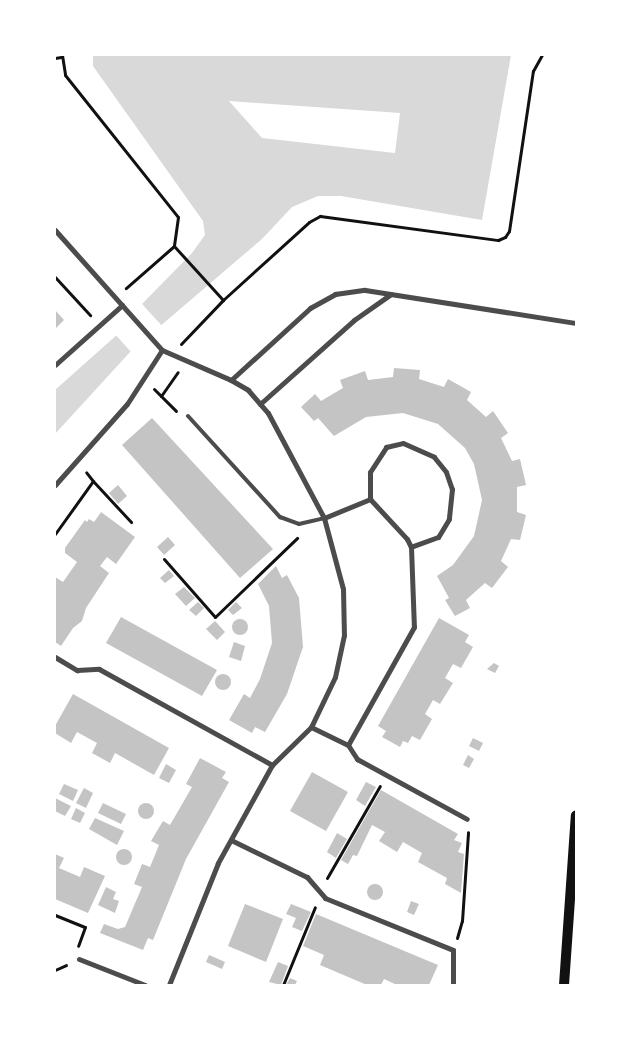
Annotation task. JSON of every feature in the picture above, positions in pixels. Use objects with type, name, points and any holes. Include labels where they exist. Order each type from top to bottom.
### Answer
[{"type":"main road","points":[[564,985],[576,815]]},
{"type":"street","points":[[55,230],[162,350],[231,380],[248,390],[260,404],[281,435],[324,518],[343,589],[344,635],[335,677],[312,727],[272,765],[218,863],[171,985]]},
{"type":"street","points":[[231,380],[322,300],[353,291],[392,294],[576,323]]},
{"type":"street","points":[[260,404],[354,320],[392,294]]},
{"type":"street","points":[[55,365],[122,305]]},
{"type":"street","points":[[55,485],[75,460],[114,420],[144,380],[162,350]]},
{"type":"street","points":[[348,746],[414,627],[410,547],[407,539],[370,499],[370,472],[386,447],[403,443],[434,457],[446,472],[452,489],[449,519],[438,537],[430,543],[410,547]]},
{"type":"street","points":[[324,518],[370,499]]},
{"type":"street","points":[[55,657],[77,670],[99,669],[272,765]]},
{"type":"street","points":[[312,727],[348,746],[357,759],[467,819]]},
{"type":"street","points":[[231,840],[307,877],[325,898],[453,950],[453,985]]},
{"type":"street","points":[[79,959],[145,985]]},
{"type":"lane","points":[[188,416],[280,517],[299,524],[324,518]]},
{"type":"path","points":[[174,355],[184,341],[224,300],[310,222],[320,216],[498,240],[505,237],[509,231],[533,72],[542,55]]},
{"type":"path","points":[[55,58],[61,56],[65,75],[174,211],[178,223],[174,246],[115,297]]},
{"type":"path","points":[[174,246],[224,300]]},
{"type":"path","points":[[55,277],[99,326]]},
{"type":"path","points":[[161,396],[186,360]]},
{"type":"path","points":[[144,380],[179,414],[188,416]]},
{"type":"path","points":[[75,460],[131,522]]},
{"type":"path","points":[[55,534],[94,481]]},
{"type":"path","points":[[164,560],[215,617],[297,541],[299,524]]},
{"type":"path","points":[[283,985],[321,893],[386,775]]},
{"type":"path","points":[[453,950],[462,921],[467,819]]},
{"type":"path","points":[[55,915],[85,927],[76,950],[79,959]]},
{"type":"shaded area","points":[[93,55],[511,55],[482,220],[341,196],[318,196],[292,207],[262,239],[131,351],[55,434],[55,390],[146,309],[142,304],[192,253],[205,235],[203,221],[93,66]],"holes":[[[229,101],[400,113],[395,153],[262,138]]]},
{"type":"pier","points":[[142,304],[163,327],[132,353],[114,333],[143,308]]},
{"type":"building","points":[[55,310],[64,320],[55,329]]},
{"type":"building","points":[[394,368],[420,370],[419,379],[444,387],[448,379],[471,392],[467,400],[486,417],[493,411],[508,433],[501,438],[512,461],[520,459],[526,485],[517,487],[517,512],[526,515],[520,540],[511,539],[501,561],[508,567],[492,588],[485,583],[466,600],[470,608],[455,616],[445,600],[449,598],[437,576],[453,565],[474,536],[482,500],[474,464],[465,448],[438,424],[403,413],[366,417],[334,436],[318,418],[314,421],[301,407],[315,394],[321,401],[343,388],[340,380],[365,371],[368,380],[393,377]]},
{"type":"building","points":[[152,418],[273,549],[240,578],[122,445]]},
{"type":"building","points":[[118,485],[127,496],[118,504],[109,493]]},
{"type":"building","points":[[101,512],[135,537],[116,564],[107,557],[100,566],[109,573],[86,608],[82,621],[73,628],[61,646],[55,642],[55,577],[63,582],[77,562],[65,553],[65,548],[85,520],[87,522],[89,519],[94,522]]},
{"type":"building","points":[[168,537],[175,545],[164,555],[157,547]]},
{"type":"building","points":[[276,566],[282,578],[287,575],[299,598],[303,647],[287,694],[265,732],[255,727],[252,733],[229,720],[244,694],[250,698],[260,679],[272,643],[269,606],[258,584]]},
{"type":"building","points":[[169,570],[174,576],[165,583],[160,578]]},
{"type":"building","points":[[184,587],[195,598],[186,606],[175,594]]},
{"type":"building","points":[[198,602],[204,608],[196,616],[189,610]]},
{"type":"building","points":[[236,602],[242,608],[233,615],[228,610]]},
{"type":"building","points":[[121,617],[217,670],[202,696],[106,643]]},
{"type":"building","points":[[439,618],[469,635],[465,642],[473,647],[461,668],[453,664],[445,678],[453,683],[440,704],[433,700],[425,714],[432,719],[420,740],[412,736],[408,743],[403,741],[400,747],[382,737],[386,731],[378,726]]},
{"type":"building","points":[[240,619],[248,627],[240,635],[232,627]]},
{"type":"building","points":[[215,621],[225,632],[217,640],[206,629]]},
{"type":"building","points":[[234,642],[245,646],[241,661],[229,657]]},
{"type":"building","points":[[494,663],[499,666],[495,673],[487,669]]},
{"type":"building","points":[[223,674],[231,682],[223,690],[215,682]]},
{"type":"building","points":[[73,694],[169,748],[154,775],[115,753],[110,763],[92,753],[97,743],[77,732],[71,743],[55,733],[55,726]]},
{"type":"building","points":[[473,738],[483,743],[479,751],[469,746]]},
{"type":"building","points":[[468,755],[474,759],[469,768],[463,765]]},
{"type":"building","points":[[200,758],[226,772],[222,778],[229,782],[186,859],[153,940],[148,938],[143,950],[100,933],[104,924],[118,929],[125,927],[142,887],[134,884],[142,864],[150,867],[159,845],[151,841],[163,821],[170,825],[192,787],[186,784]]},
{"type":"building","points":[[166,764],[176,770],[169,783],[159,778]]},
{"type":"building","points":[[312,772],[348,792],[326,831],[290,811]]},
{"type":"building","points":[[366,782],[376,787],[365,806],[356,800]]},
{"type":"building","points":[[64,784],[78,790],[73,801],[59,794]]},
{"type":"building","points":[[84,788],[93,793],[86,808],[76,803]]},
{"type":"building","points":[[381,790],[458,834],[454,840],[462,843],[458,852],[464,854],[461,893],[445,884],[447,878],[418,862],[422,853],[403,842],[397,852],[379,841],[385,832],[372,825],[357,856],[353,855],[348,864],[341,860]]},
{"type":"building","points":[[55,798],[71,806],[65,816],[55,811]]},
{"type":"building","points":[[103,803],[126,814],[121,824],[98,813]]},
{"type":"building","points":[[146,803],[154,811],[146,819],[138,811]]},
{"type":"building","points":[[76,808],[85,813],[80,823],[71,819]]},
{"type":"building","points":[[95,818],[124,831],[117,845],[89,829]]},
{"type":"building","points":[[337,833],[347,839],[336,858],[327,852]]},
{"type":"building","points":[[124,849],[132,857],[124,865],[116,857]]},
{"type":"building","points":[[55,854],[64,858],[59,868],[80,877],[84,867],[105,876],[88,913],[55,899]]},
{"type":"building","points":[[375,884],[383,892],[375,900],[367,892]]},
{"type":"building","points":[[106,887],[116,892],[113,899],[119,901],[115,913],[98,905]]},
{"type":"building","points":[[411,901],[419,904],[414,915],[407,912]]},
{"type":"building","points":[[245,904],[283,919],[266,962],[228,946]]},
{"type":"building","points":[[291,904],[311,912],[302,931],[292,927],[296,918],[286,914]]},
{"type":"building","points":[[316,914],[438,965],[429,985],[397,985],[384,979],[381,985],[367,985],[320,965],[324,955],[303,946]]},
{"type":"building","points":[[209,955],[225,962],[222,969],[206,962]]},
{"type":"building","points":[[278,962],[288,966],[281,985],[269,982]]},
{"type":"building","points":[[290,978],[297,981],[295,985],[286,985]]}]
